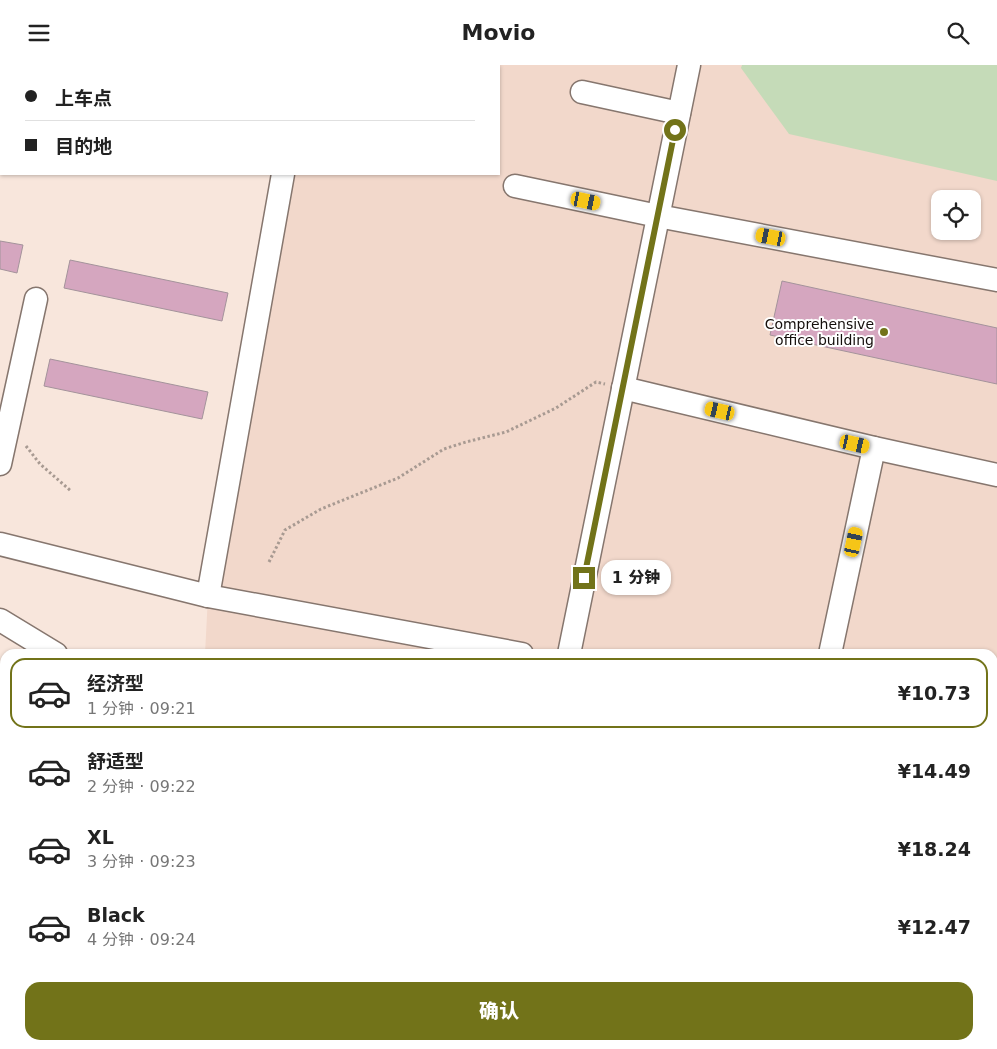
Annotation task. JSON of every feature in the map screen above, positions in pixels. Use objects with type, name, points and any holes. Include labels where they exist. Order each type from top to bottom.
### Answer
[{"type":"street","points":[[570,649],[688,65]]},
{"type":"street","points":[[582,92],[679,113]]},
{"type":"street","points":[[208,596],[283,175]]},
{"type":"street","points":[[515,186],[658,216],[997,280]]},
{"type":"street","points":[[0,464],[36,299]]},
{"type":"street","points":[[623,388],[874,449],[997,475]]},
{"type":"street","points":[[831,649],[874,449]]},
{"type":"street","points":[[0,544],[208,596],[495,649]]},
{"type":"street","points":[[0,620],[48,649]]},
{"type":"path","points":[[269,562],[285,530],[321,509],[398,478],[444,449],[466,441],[506,432],[556,408],[596,382],[623,388]]},
{"type":"path","points":[[22,441],[40,464],[71,491]]},
{"type":"shaded area","points":[[500,65],[997,65],[997,649],[205,649],[208,596],[283,175],[500,175]]},
{"type":"green space","points":[[742,65],[997,65],[997,181],[789,134],[741,68]]},
{"type":"building","points":[[0,241],[23,245],[17,273],[0,269]]},
{"type":"building","points":[[70,260],[228,293],[222,321],[64,288]]},
{"type":"building","name":"Comprehensive office building","points":[[782,281],[997,328],[997,384],[770,335]]},
{"type":"building","points":[[50,359],[208,392],[202,419],[44,386]]},
{"type":"place","name":"Comprehensive office building","points":[[884,332]]},
{"type":"route","points":[[584,578],[675,130]]}]
